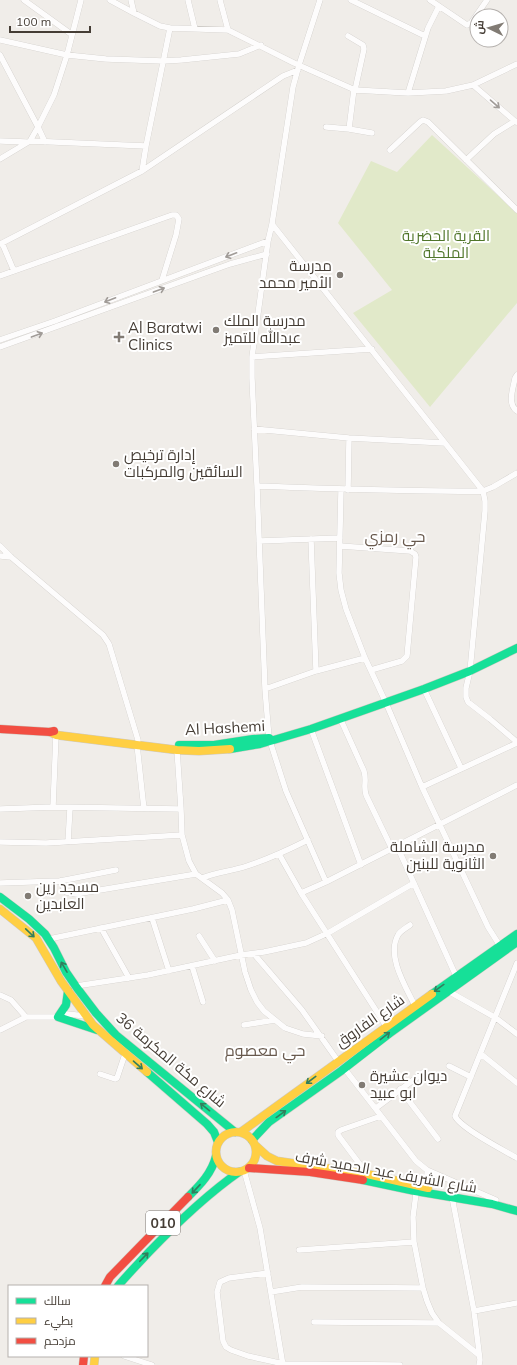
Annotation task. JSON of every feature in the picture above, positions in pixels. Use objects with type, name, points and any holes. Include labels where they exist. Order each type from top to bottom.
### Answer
[{"type":"main road","name":"Al Hashemi","points":[[137,742],[177,750],[218,747],[270,740],[311,729],[424,689],[470,671],[517,648]]},
{"type":"main road","name":"Al Hashemi","points":[[0,729],[53,734],[56,731],[137,742],[218,747]]},
{"type":"main road","name":"شارع مكة المكرمة 36","points":[[0,897],[22,912],[40,928],[49,939],[66,972],[116,1035],[238,1132]]},
{"type":"main road","name":"شارع مكة المكرمة 36","points":[[0,909],[31,933],[42,947],[68,991],[100,1032],[207,1124],[214,1132],[218,1142]]},
{"type":"main road","name":"شارع الفاروق","points":[[238,1132],[517,934]]},
{"type":"main road","name":"شارع الفاروق","points":[[254,1142],[269,1122],[343,1070],[390,1033],[517,942]]},
{"type":"main road","points":[[68,991],[67,1003],[58,1017],[82,1024],[100,1032]]},
{"type":"main road","points":[[89,1002],[89,1008],[86,1016],[94,1019],[109,1033],[116,1035]]},
{"type":"main road","points":[[335,1062],[343,1070]]},
{"type":"main road","points":[[238,1132],[249,1137],[254,1142],[256,1157],[253,1163],[244,1170],[234,1172],[224,1169],[216,1156],[216,1149],[218,1142],[222,1137],[228,1133],[238,1132]]},
{"type":"main road","name":"شارع الشريف عبد الحميد شرف","points":[[254,1142],[267,1156],[277,1161],[366,1174],[452,1197],[504,1206],[517,1211]]},
{"type":"main road","name":"010","points":[[106,1285],[110,1277],[200,1185],[214,1165],[216,1156]]},
{"type":"main road","name":"شارع الشريف عبد الحميد شرف","points":[[244,1170],[272,1168],[303,1170],[496,1200],[517,1206]]},
{"type":"main road","name":"010","points":[[119,1285],[165,1235],[203,1200],[225,1181],[244,1170]]},
{"type":"street","points":[[24,0],[71,34]]},
{"type":"street","points":[[0,160],[28,142],[38,127],[54,95],[67,55],[71,34],[81,0]]},
{"type":"street","points":[[110,0],[154,24],[170,28],[228,30],[261,45],[298,68],[354,89],[408,93],[446,91],[472,85],[517,64]]},
{"type":"street","points":[[131,0],[134,14]]},
{"type":"street","points":[[188,0],[195,29]]},
{"type":"street","points":[[220,0],[228,30]]},
{"type":"street","points":[[320,0],[293,87],[272,224],[268,241],[252,357],[252,378],[258,486],[265,689],[270,740],[286,791],[326,882]]},
{"type":"street","points":[[351,0],[425,36]]},
{"type":"street","points":[[430,0],[468,25],[487,0]]},
{"type":"street","points":[[408,93],[425,36],[439,6]]},
{"type":"street","points":[[142,171],[170,28]]},
{"type":"street","points":[[348,36],[363,45],[364,48],[364,56],[354,89],[349,129]]},
{"type":"street","points":[[0,40],[67,55],[106,59],[181,60],[238,54],[261,45]]},
{"type":"street","points":[[0,55],[45,142]]},
{"type":"street","points":[[14,271],[1,243],[142,171],[283,76],[298,68]]},
{"type":"street","points":[[466,160],[494,134],[516,122],[472,85]]},
{"type":"street","points":[[390,150],[420,122],[426,120],[517,210]]},
{"type":"street","points":[[326,127],[372,133]]},
{"type":"street","points":[[0,141],[146,146]]},
{"type":"street","points":[[0,276],[172,215],[176,215],[179,219],[176,235],[162,280]]},
{"type":"street","points":[[272,224],[483,491],[485,511],[470,671],[466,688],[466,697],[468,702],[517,743],[422,787]]},
{"type":"street","points":[[0,340],[268,241]]},
{"type":"street","points":[[0,347],[230,264],[267,254]]},
{"type":"street","points":[[252,357],[372,349]]},
{"type":"street","points":[[517,375],[515,378],[511,403],[512,408],[517,412]]},
{"type":"street","points":[[254,429],[350,438],[444,442]]},
{"type":"street","points":[[348,490],[350,438]]},
{"type":"street","points":[[258,486],[340,490],[483,491],[517,473]]},
{"type":"street","points":[[340,490],[340,573],[343,600],[365,658],[422,787],[488,927],[500,946]]},
{"type":"street","points":[[259,541],[340,538]]},
{"type":"street","points":[[311,539],[316,671]]},
{"type":"street","points":[[0,546],[103,635],[109,644],[137,742],[144,809]]},
{"type":"street","points":[[340,546],[410,551],[415,554],[416,557],[407,656],[402,661],[371,670]]},
{"type":"street","points":[[0,556],[11,557]]},
{"type":"street","points":[[265,689],[316,671],[365,658]]},
{"type":"street","points":[[424,689],[461,768]]},
{"type":"street","points":[[340,718],[364,771],[366,778],[364,789],[366,795],[414,883],[456,976]]},
{"type":"street","points":[[311,729],[361,864]]},
{"type":"street","points":[[53,734],[53,807]]},
{"type":"street","points":[[177,750],[182,835],[189,861],[196,874],[218,889],[228,900],[232,910],[241,955],[256,1002],[264,1011],[285,1028],[303,1034],[322,1036]]},
{"type":"street","points":[[301,893],[441,825],[517,785]]},
{"type":"street","points":[[0,809],[53,807],[181,809]]},
{"type":"street","points":[[68,842],[70,808]]},
{"type":"street","points":[[0,842],[46,843],[182,835]]},
{"type":"street","points":[[202,878],[218,872],[246,866],[279,854],[308,840]]},
{"type":"street","points":[[279,854],[301,893],[328,933],[386,1026]]},
{"type":"street","points":[[0,883],[60,881],[116,870]]},
{"type":"street","points":[[60,881],[66,892],[76,894],[196,874]]},
{"type":"street","points":[[76,986],[169,971],[215,960],[304,944],[328,933],[414,883]]},
{"type":"street","points":[[49,939],[152,918],[228,900]]},
{"type":"street","points":[[152,918],[169,971]]},
{"type":"street","points":[[410,925],[397,936],[394,957],[396,966],[415,1006]]},
{"type":"street","points":[[101,928],[129,978]]},
{"type":"street","points":[[199,936],[215,960]]},
{"type":"street","points":[[254,954],[302,1010],[322,1036],[335,1062]]},
{"type":"street","points":[[517,962],[496,1018],[456,1114],[458,1122],[466,1128],[517,1158]]},
{"type":"street","points":[[192,966],[203,1002]]},
{"type":"street","points":[[448,991],[496,1018],[517,1034]]},
{"type":"street","points":[[0,995],[11,1000],[26,1017]]},
{"type":"street","points":[[0,1030],[26,1017],[70,1018],[86,1016]]},
{"type":"street","points":[[244,1024],[275,1020]]},
{"type":"street","points":[[100,1074],[115,1079],[117,1078],[125,1054]]},
{"type":"street","points":[[481,1054],[517,1083]]},
{"type":"street","points":[[450,1066],[471,1077]]},
{"type":"street","points":[[343,1070],[376,1108],[416,1161],[427,1170],[496,1200]]},
{"type":"street","points":[[376,1108],[424,1072]]},
{"type":"street","points":[[400,1089],[438,1139]]},
{"type":"street","points":[[366,1174],[337,1134],[338,1131],[381,1116]]},
{"type":"street","points":[[244,1170],[260,1228],[284,1364]]},
{"type":"street","points":[[427,1170],[425,1181],[416,1188],[413,1217],[414,1242],[423,1288],[432,1313],[439,1322],[478,1354]]},
{"type":"street","points":[[452,1197],[474,1311],[478,1354],[480,1360],[479,1365]]},
{"type":"street","points":[[299,1250],[414,1242]]},
{"type":"street","points":[[268,1272],[229,1278],[220,1282],[217,1292],[223,1341],[226,1347],[239,1353],[284,1364],[400,1365]]},
{"type":"street","points":[[272,1292],[302,1287],[423,1288]]},
{"type":"street","points":[[474,1311],[517,1303]]},
{"type":"street","points":[[314,1322],[439,1322]]},
{"type":"street","points":[[127,1357],[152,1365]]},
{"type":"green space","name":"القرية الحضرية الملكية","points":[[432,135],[517,213],[517,303],[430,407],[353,313],[392,290],[338,223],[371,161],[397,172]]},
{"type":"traffic: fast","points":[[230,749],[260,744],[311,729],[470,671],[517,648]]},
{"type":"traffic: fast","points":[[179,745],[214,745],[269,738]]},
{"type":"traffic: fast","points":[[0,897],[29,919],[45,934],[66,972],[77,988],[96,1013],[116,1035],[235,1132]]},
{"type":"traffic: fast","points":[[432,994],[517,934]]},
{"type":"traffic: fast","points":[[252,1140],[269,1122],[517,942]]},
{"type":"traffic: fast","points":[[68,991],[66,1005],[58,1017],[97,1030]]},
{"type":"traffic: fast","points":[[147,1072],[207,1124],[214,1132],[218,1142]]},
{"type":"traffic: fast","points":[[188,1197],[209,1173],[216,1156]]},
{"type":"traffic: fast","points":[[119,1285],[181,1220],[215,1190],[239,1172]]},
{"type":"traffic: fast","points":[[363,1180],[415,1191],[492,1204],[517,1211]]},
{"type":"traffic: slow","points":[[50,732],[56,735],[177,750],[199,751],[230,749]]},
{"type":"traffic: slow","points":[[0,909],[36,938],[61,981],[93,1025],[147,1072]]},
{"type":"traffic: slow","points":[[241,1132],[432,994]]},
{"type":"traffic: slow","points":[[240,1132],[247,1135],[253,1141],[256,1152],[255,1160],[247,1169],[240,1172],[232,1172],[225,1169],[217,1160],[216,1148],[219,1141],[228,1133],[240,1132]]},
{"type":"traffic: slow","points":[[255,1145],[267,1156],[277,1161],[367,1174],[428,1188]]},
{"type":"traffic: slow","points":[[94,1365],[95,1357]]},
{"type":"traffic: jam","points":[[0,729],[54,731]]},
{"type":"traffic: jam","points":[[249,1168],[310,1172],[363,1180]]},
{"type":"traffic: jam","points":[[106,1285],[110,1277],[188,1197]]},
{"type":"traffic: jam","points":[[83,1365],[84,1357]]},
{"type":"place","name":"مدرسة الأمير محمد","points":[[340,275]]},
{"type":"place","name":"مدرسة الملك عبدالله للتميز","points":[[216,330]]},
{"type":"place","name":"Al Baratwi Clinics","points":[[119,337]]},
{"type":"place","name":"إدارة ترخيص السائقين والمركبات","points":[[116,464]]},
{"type":"place","name":"مدرسة الشاملة الثانوية للبنين","points":[[493,856]]},
{"type":"place","name":"مسجد زين العابدين","points":[[28,896]]},
{"type":"place","name":"ديوان عشيرة ابو عبيد","points":[[362,1085]]},
{"type":"district","name":"حي رمزي","points":[[395,536]]},
{"type":"district","name":"حي معصوم","points":[[265,1050]]}]
